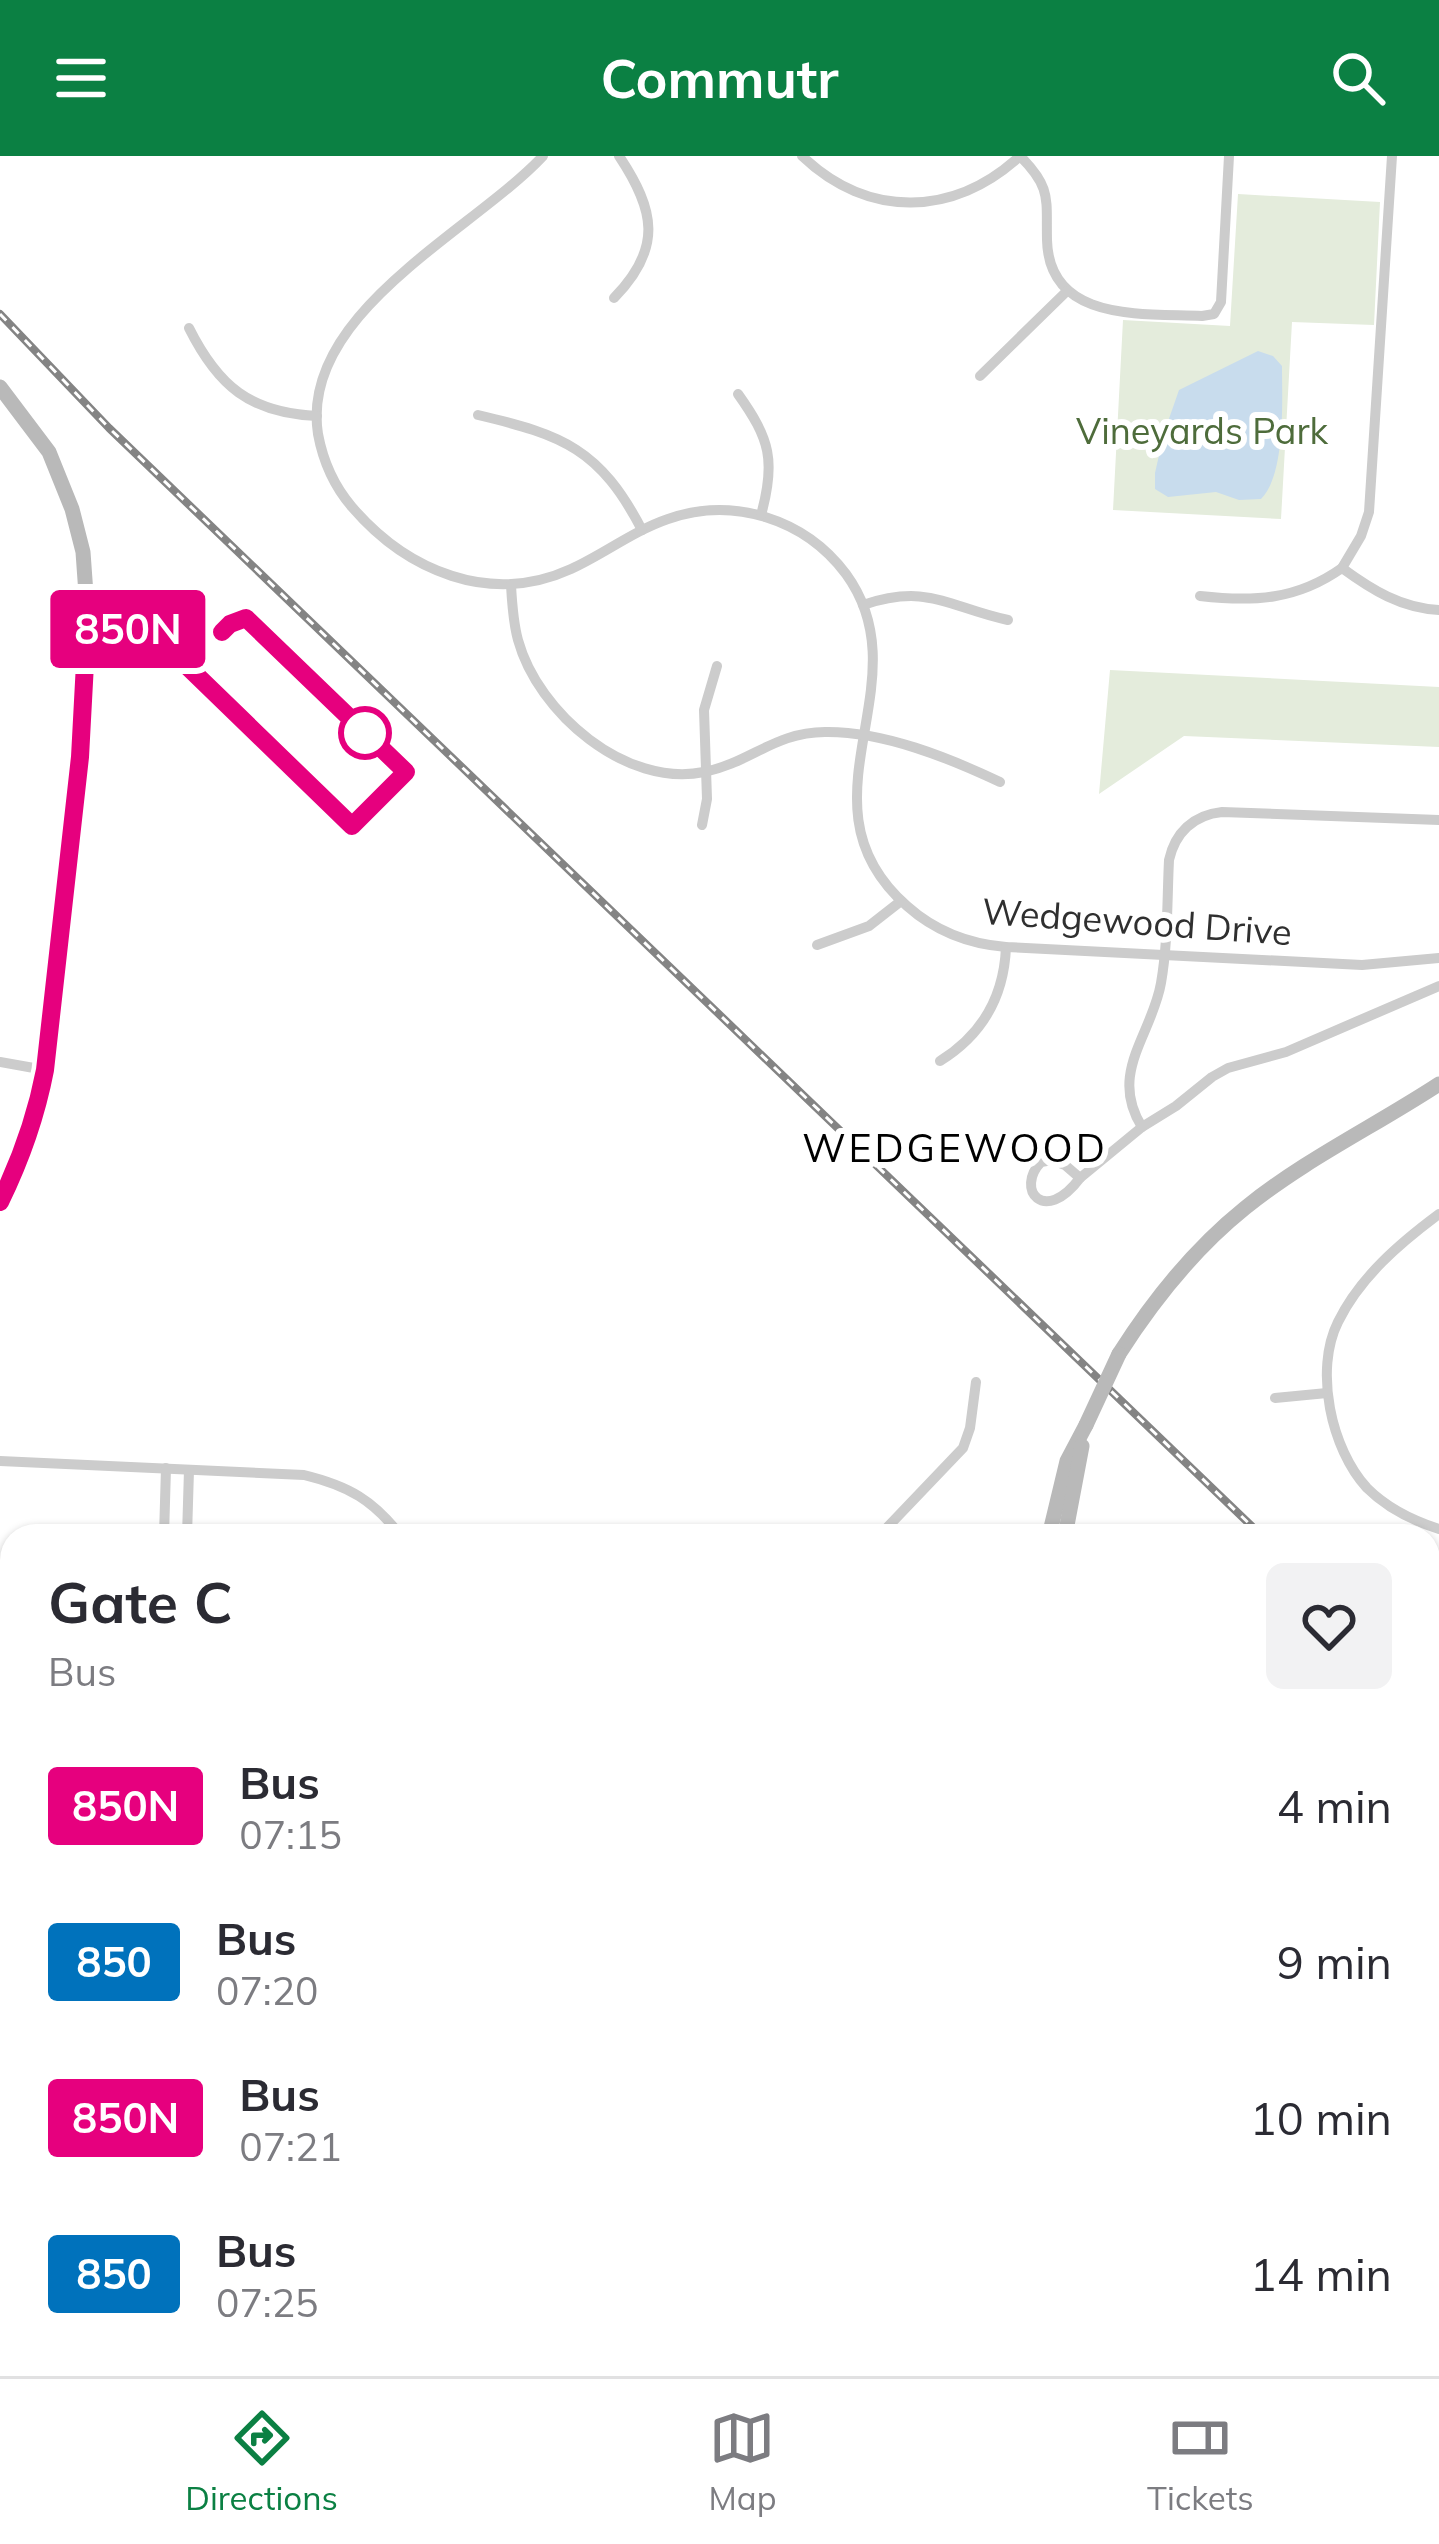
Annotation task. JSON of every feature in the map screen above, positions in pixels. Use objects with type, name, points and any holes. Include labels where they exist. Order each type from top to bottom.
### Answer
[{"type":"street","name":"Wedgewood Drive","points":[[543,156],[502,196],[400,274],[362,314],[328,363],[316,416],[321,448],[334,482],[355,511],[392,546],[447,575],[511,585],[556,575],[664,520],[727,509],[761,515],[799,531],[821,548],[850,580],[863,605],[874,665],[856,792],[862,834],[880,874],[925,921],[977,943],[1006,947],[1362,965],[1439,958]]},
{"type":"street","points":[[614,298],[637,272],[648,239],[643,194],[619,156]]},
{"type":"street","points":[[802,156],[823,176],[859,194],[907,202],[966,192],[995,177],[1020,156],[1039,176],[1046,193],[1047,246],[1067,291],[1108,310],[1202,316],[1214,314],[1221,302],[1229,156]]},
{"type":"street","points":[[1200,596],[1238,600],[1302,592],[1342,568],[1361,536],[1369,512],[1393,156]]},
{"type":"street","points":[[980,376],[1067,291]]},
{"type":"street","points":[[190,328],[216,373],[239,394],[271,410],[316,416]]},
{"type":"street","points":[[0,387],[49,452],[72,508],[83,552],[87,608],[80,757],[45,1070],[23,1154],[0,1202]]},
{"type":"street","points":[[738,394],[761,428],[769,454],[770,480],[761,515]]},
{"type":"street","points":[[478,415],[545,433],[575,447],[615,483],[642,530]]},
{"type":"street","points":[[1342,568],[1400,603],[1439,610]]},
{"type":"street","points":[[511,585],[524,655],[540,686],[578,730],[610,754],[646,770],[706,772],[792,734],[824,732],[926,751],[1000,782]]},
{"type":"street","points":[[863,605],[920,594],[1008,620]]},
{"type":"street","points":[[702,825],[707,799],[704,710],[717,666]]},
{"type":"street","points":[[1142,1126],[1130,1102],[1129,1080],[1134,1052],[1156,1001],[1164,955],[1170,852],[1179,835],[1201,817],[1222,812],[1439,820]]},
{"type":"street","points":[[817,945],[869,926],[901,901]]},
{"type":"street","points":[[940,1061],[969,1041],[986,1018],[1006,968],[1006,947]]},
{"type":"street","points":[[1080,1178],[1052,1160],[1032,1170],[1031,1184],[1041,1201],[1069,1193],[1080,1178],[1142,1126],[1228,1068],[1286,1052],[1439,986]]},
{"type":"street","points":[[0,1062],[45,1070]]},
{"type":"street","points":[[1051,1524],[1067,1461],[1119,1354],[1172,1280],[1203,1245],[1283,1180],[1439,1084]]},
{"type":"street","points":[[1428,1524],[1394,1509],[1366,1487],[1345,1454],[1327,1393],[1330,1343],[1338,1321],[1374,1270],[1439,1214]]},
{"type":"street","points":[[890,1524],[963,1448],[976,1382]]},
{"type":"street","points":[[1275,1398],[1327,1393]]},
{"type":"street","points":[[1067,1524],[1086,1425]]},
{"type":"street","points":[[0,1461],[304,1475],[356,1493],[392,1524]]},
{"type":"street","points":[[164,1524],[166,1468]]},
{"type":"street","points":[[187,1524],[189,1470]]},
{"type":"green space","name":"Vineyards Park","points":[[1238,194],[1380,202],[1374,325],[1292,322],[1281,519],[1113,510],[1123,320],[1230,326]]},
{"type":"green space","points":[[1110,670],[1439,687],[1439,747],[1184,736],[1099,794]]},
{"type":"water","points":[[1258,351],[1273,356],[1282,366],[1279,455],[1261,499],[1239,500],[1216,492],[1168,497],[1155,489],[1164,433],[1179,390]]},
{"type":"railway","points":[[0,314],[109,428],[1250,1524]]},
{"type":"bus line","name":"850N","points":[[0,1202],[23,1154],[45,1070],[80,757],[87,626],[135,630],[154,638],[352,826],[406,772],[246,618],[222,632]]},
{"type":"district","name":"WEDGEWOOD","points":[[955,1147]]}]
